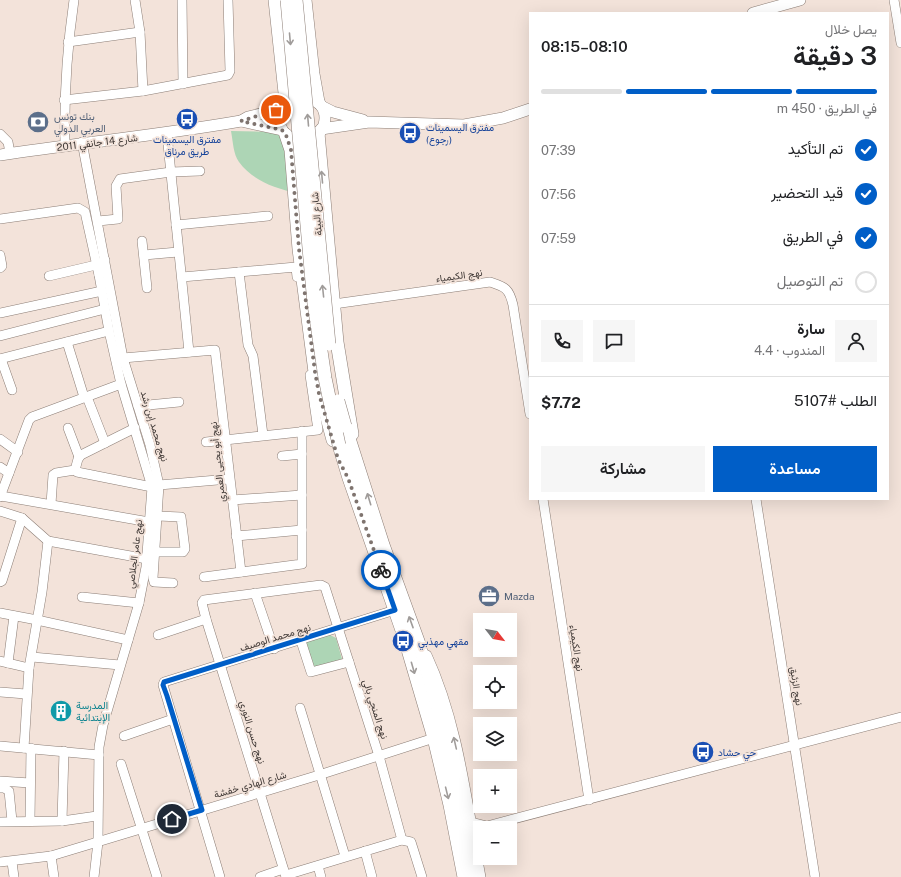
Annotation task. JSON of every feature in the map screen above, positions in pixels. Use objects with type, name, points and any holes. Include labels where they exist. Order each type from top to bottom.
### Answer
[{"type":"highway","points":[[275,0],[283,105]]},
{"type":"highway","points":[[287,0],[314,304],[324,371],[339,445],[348,478],[395,610],[434,738],[450,805],[464,877]]},
{"type":"highway","name":"شارع البيئة","points":[[296,0],[327,334],[338,400],[356,457]]},
{"type":"highway","points":[[305,0],[313,74],[320,104]]},
{"type":"highway","points":[[320,131],[337,342],[356,457],[384,545],[419,644],[446,737],[474,877]]},
{"type":"highway","points":[[284,132],[291,150],[299,249],[315,372],[338,459],[348,478]]},
{"type":"main road","points":[[757,12],[800,0]]},
{"type":"main road","points":[[320,104],[324,118],[320,131],[313,138],[299,141],[284,132],[279,123],[283,105],[292,98],[306,96],[320,104],[333,112],[369,122]]},
{"type":"main road","name":"شارع 14 جانفي 2011","points":[[5,154],[82,142],[167,134],[241,121],[248,117],[283,105]]},
{"type":"main road","points":[[320,131],[369,122],[464,125],[504,118],[529,110]]},
{"type":"main road","name":"شارع 14 جانفي 2011","points":[[241,121],[284,132]]},
{"type":"street","points":[[65,145],[64,100],[68,42],[74,0]]},
{"type":"street","points":[[135,0],[140,32],[142,91]]},
{"type":"street","points":[[182,0],[183,84]]},
{"type":"street","points":[[64,100],[142,91],[225,76],[229,73],[228,0]]},
{"type":"street","points":[[894,0],[901,43]]},
{"type":"street","points":[[68,42],[140,32]]},
{"type":"street","points":[[0,134],[8,142],[5,154]]},
{"type":"street","points":[[123,358],[189,352],[167,134]]},
{"type":"street","name":"نهج محمد إبن رشد","points":[[82,142],[123,358],[150,446],[158,516],[153,578],[154,582],[173,583]]},
{"type":"street","points":[[98,221],[118,219],[116,186],[118,180],[123,177],[171,172],[200,171]]},
{"type":"street","name":"نهج عامر الجلاصي","points":[[0,219],[78,208],[85,212],[121,384],[155,486],[149,522],[147,559],[139,603],[103,725],[99,755],[97,816],[98,842],[94,877]]},
{"type":"street","points":[[176,225],[268,216]]},
{"type":"street","points":[[142,241],[147,288]]},
{"type":"street","points":[[144,255],[178,252]]},
{"type":"street","points":[[0,255],[2,266],[0,268]]},
{"type":"street","points":[[99,275],[105,260]]},
{"type":"street","points":[[49,276],[96,265]]},
{"type":"street","points":[[182,277],[296,267],[318,430],[206,442]]},
{"type":"street","points":[[240,272],[248,345],[253,356],[263,435]]},
{"type":"street","name":"نهج الكيمياء","points":[[334,304],[490,282],[506,288],[510,293],[513,305],[529,408]]},
{"type":"street","points":[[0,313],[102,291]]},
{"type":"street","points":[[0,336],[105,309]]},
{"type":"street","points":[[12,390],[0,359],[109,331]]},
{"type":"street","points":[[67,342],[85,397],[105,443]]},
{"type":"street","name":"نهج أبو يحيى العمري","points":[[189,352],[215,350],[241,572]]},
{"type":"street","points":[[121,384],[32,417],[29,420],[0,497],[51,504],[149,522]]},
{"type":"street","points":[[138,406],[179,402]]},
{"type":"street","points":[[68,428],[79,457],[75,470]]},
{"type":"street","points":[[79,457],[135,428]]},
{"type":"street","points":[[204,577],[302,564],[302,431]]},
{"type":"street","points":[[0,439],[18,452]]},
{"type":"street","points":[[282,456],[302,454]]},
{"type":"street","points":[[0,467],[9,473]]},
{"type":"street","points":[[51,504],[53,475],[56,473],[75,470],[77,472],[155,486],[229,479]]},
{"type":"street","points":[[232,500],[302,495]]},
{"type":"street","name":"نهج الكيمياء","points":[[543,500],[589,800]]},
{"type":"street","name":"نهج الزئبق","points":[[756,500],[815,877]]},
{"type":"street","points":[[0,511],[22,518],[48,541],[147,559]]},
{"type":"street","points":[[156,552],[183,552],[185,549],[181,517],[158,516]]},
{"type":"street","points":[[0,582],[2,581],[22,518]]},
{"type":"street","points":[[236,536],[302,530]]},
{"type":"street","points":[[30,820],[26,694],[48,541]]},
{"type":"street","name":"نهج المنجي بالي","points":[[255,593],[321,585],[325,587],[379,756],[402,840]]},
{"type":"street","points":[[255,593],[274,649]]},
{"type":"street","name":"نهج حسن النوري","points":[[255,593],[203,601],[206,619],[285,874]]},
{"type":"street","points":[[82,597],[139,603]]},
{"type":"street","name":"نهج محمد الوصيف","points":[[173,719],[163,685],[166,680],[301,641],[395,610]]},
{"type":"street","points":[[0,613],[128,640]]},
{"type":"street","points":[[14,616],[4,662],[29,668]]},
{"type":"street","points":[[158,635],[206,619]]},
{"type":"street","points":[[301,641],[311,672],[349,662]]},
{"type":"street","points":[[419,644],[425,651],[439,685],[454,737],[473,825]]},
{"type":"street","points":[[32,657],[120,665]]},
{"type":"street","points":[[0,692],[26,694]]},
{"type":"street","points":[[300,708],[319,776],[345,856]]},
{"type":"street","points":[[509,821],[794,744],[901,717]]},
{"type":"street","points":[[124,736],[173,719],[202,810],[220,877]]},
{"type":"street","name":"شارع الهادي خفشة","points":[[0,862],[12,862],[51,856],[319,776],[434,738]]},
{"type":"street","points":[[0,746],[99,755]]},
{"type":"street","points":[[62,820],[64,751]]},
{"type":"street","points":[[121,764],[143,828],[157,877]]},
{"type":"street","points":[[0,781],[30,783]]},
{"type":"street","points":[[0,788],[4,788],[9,792],[12,821]]},
{"type":"street","points":[[0,822],[62,820],[97,816]]},
{"type":"street","points":[[260,877],[285,874],[318,866],[345,856],[402,840],[411,842],[422,877]]},
{"type":"street","points":[[365,851],[372,877]]},
{"type":"street","points":[[51,856],[54,877]]},
{"type":"street","points":[[12,862],[14,877]]},
{"type":"street","points":[[480,865],[481,877]]},
{"type":"street","points":[[318,866],[321,877]]},
{"type":"green space","points":[[231,131],[277,132],[286,139],[296,193],[265,183],[245,169],[239,162],[236,155]]},
{"type":"green space","points":[[330,635],[336,638],[342,659],[315,668],[311,666],[305,642]]},
{"type":"way so far","points":[[276,110],[248,117],[241,121],[282,130],[286,135],[291,150],[299,249],[319,394],[338,459],[348,478],[381,570]]},
{"type":"place","name":"مفترق اليسمينات طريق مرناق","points":[[187,119]]},
{"type":"place","name":"بنك تونس العربي الدولي","points":[[38,122]]},
{"type":"place","name":"مفترق اليسمينات (رجوع)","points":[[410,133]]},
{"type":"place","name":"Mazda","points":[[489,596]]},
{"type":"place","name":"مقهي مهذبي","points":[[403,641]]},
{"type":"place","name":"المدرسة الإبتدائية","points":[[61,711]]},
{"type":"place","name":"حي حشاد","points":[[703,752]]},
{"type":"route","points":[[172,819],[202,810],[163,685],[164,682],[166,680],[339,629],[395,610],[381,570]]}]
